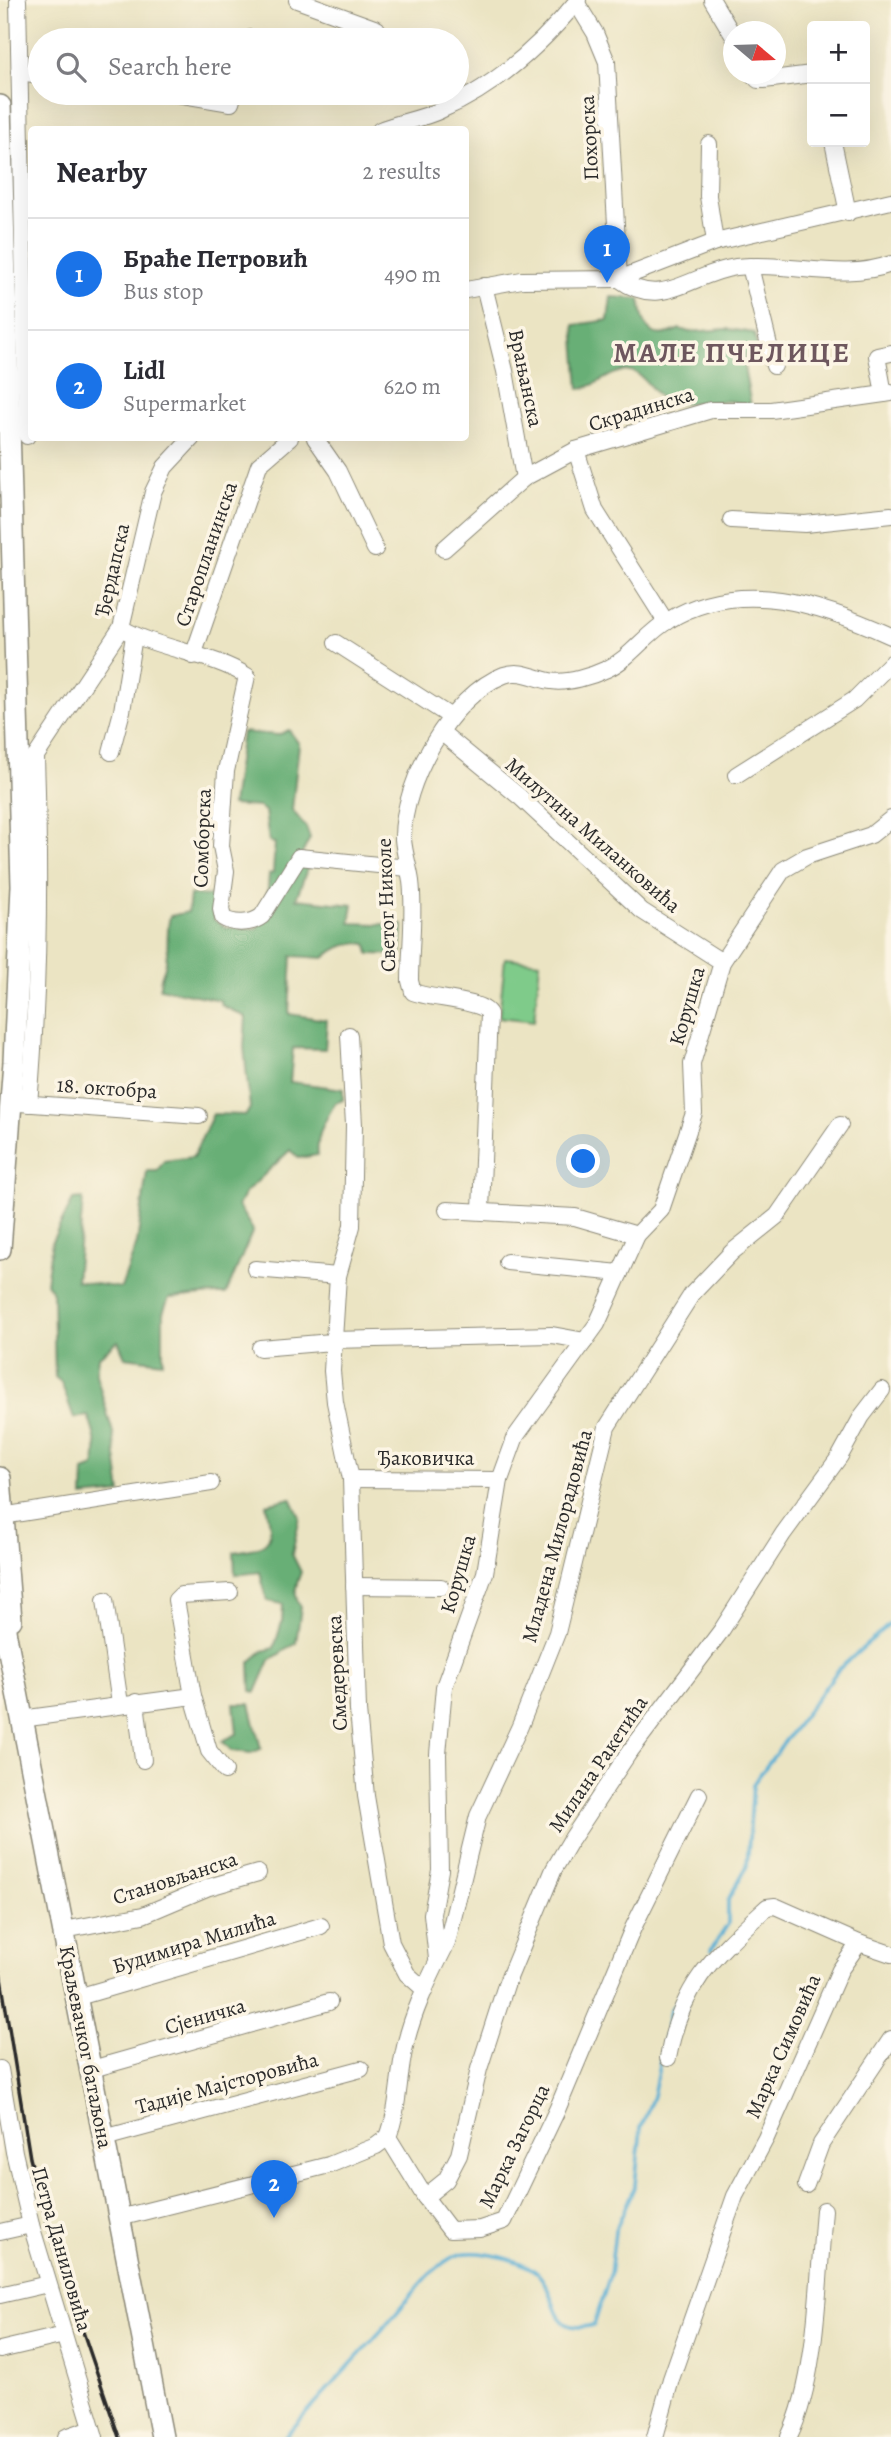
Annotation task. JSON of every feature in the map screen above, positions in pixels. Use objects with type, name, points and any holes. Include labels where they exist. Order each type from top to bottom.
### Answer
[{"type":"main road","points":[[0,106],[23,438],[20,1104],[0,1249]]},
{"type":"main road","name":"Краљевачког батаљона","points":[[0,1478],[12,1657],[21,1719],[78,1997],[162,2437]]},
{"type":"main road","name":"Краљевачког батаљона","points":[[0,1605],[12,1657]]},
{"type":"street","points":[[18,0],[19,72],[28,230],[23,438]]},
{"type":"street","points":[[297,0],[374,28]]},
{"type":"street","points":[[712,0],[724,21]]},
{"type":"street","points":[[469,95],[503,75],[557,24],[577,1]]},
{"type":"street","name":"Похорска","points":[[577,1],[607,62],[619,279]]},
{"type":"street","points":[[19,72],[28,73]]},
{"type":"street","points":[[786,77],[807,75]]},
{"type":"street","points":[[392,126],[452,105]]},
{"type":"street","points":[[709,144],[708,196],[715,242]]},
{"type":"street","points":[[834,147],[848,213]]},
{"type":"street","points":[[469,289],[543,279],[619,279],[715,242],[891,201]]},
{"type":"street","points":[[619,279],[636,290],[656,293],[716,272],[750,266],[854,273],[891,264]]},
{"type":"street","points":[[750,266],[774,366]]},
{"type":"street","name":"Врањанска","points":[[484,286],[505,371],[524,478]]},
{"type":"street","name":"Скрадинска","points":[[444,549],[524,478],[576,450],[711,410],[771,410],[888,394],[884,354]]},
{"type":"street","name":"Ђердапска","points":[[20,780],[128,632],[153,492],[165,467],[189,441]]},
{"type":"street","name":"Старопланинска","points":[[193,656],[259,465],[287,441]]},
{"type":"street","points":[[317,441],[338,471],[375,549]]},
{"type":"street","points":[[576,450],[595,510],[666,622]]},
{"type":"street","points":[[731,520],[805,523],[891,515]]},
{"type":"street","name":"Светог Николе","points":[[481,1210],[489,1014],[480,1006],[413,992],[410,981],[411,895],[403,839],[407,808],[417,778],[441,732],[452,717],[489,682],[518,672],[557,682],[586,677],[608,668],[666,622],[711,600],[772,598],[796,602],[891,636]]},
{"type":"street","points":[[111,752],[124,701],[128,632]]},
{"type":"street","name":"Сомборска","points":[[128,632],[247,676],[226,771],[221,846],[226,871],[221,909],[223,918],[228,922],[254,922],[262,916],[299,857],[408,868]]},
{"type":"street","points":[[335,643],[452,717]]},
{"type":"street","points":[[736,775],[855,700],[891,663]]},
{"type":"street","name":"Милутина Миланковића","points":[[441,732],[520,797],[642,911],[722,962]]},
{"type":"street","points":[[20,1104],[37,1007],[40,885],[36,758]]},
{"type":"street","name":"Корушка","points":[[437,1959],[432,1914],[440,1870],[438,1736],[444,1687],[485,1573],[500,1480],[516,1436],[585,1341],[603,1312],[637,1235],[661,1210],[692,1120],[692,1064],[722,962],[783,870],[807,856],[871,835],[891,819]]},
{"type":"street","name":"Смедеревска","points":[[349,1035],[354,1125],[352,1226],[338,1276],[332,1341],[335,1402],[351,1479],[358,1710],[378,1873],[395,1953],[407,1974],[425,1990]]},
{"type":"street","name":"18. октобра","points":[[20,1104],[198,1116]]},
{"type":"street","name":"Младена Милорадовића","points":[[388,2137],[394,2118],[403,2054],[437,1959],[447,1943],[478,1816],[520,1726],[557,1633],[607,1427],[692,1294],[732,1252],[777,1216],[840,1125]]},
{"type":"street","points":[[447,1210],[481,1210],[591,1220],[637,1235]]},
{"type":"street","points":[[507,1262],[620,1273]]},
{"type":"street","points":[[255,1269],[338,1276]]},
{"type":"street","points":[[261,1349],[332,1341],[552,1335],[585,1341]]},
{"type":"street","name":"Милана Ракетића","points":[[425,2197],[446,2179],[459,2155],[479,2069],[506,1985],[554,1869],[570,1840],[628,1754],[721,1630],[783,1534],[840,1456],[862,1416],[882,1390]]},
{"type":"street","name":"Ђаковичка","points":[[351,1479],[500,1480]]},
{"type":"street","points":[[2,1516],[211,1483]]},
{"type":"street","points":[[354,1586],[442,1587]]},
{"type":"street","points":[[225,1771],[209,1751],[193,1696],[176,1600],[181,1595],[230,1592]]},
{"type":"street","points":[[105,1600],[128,1703],[144,1759]]},
{"type":"street","points":[[21,1719],[193,1696]]},
{"type":"street","name":"Марка Загорца","points":[[388,2137],[425,2197],[453,2231],[492,2227],[504,2221],[557,2110],[633,1928],[699,1795]]},
{"type":"street","name":"Становљанска","points":[[64,1930],[143,1915],[209,1887],[258,1872]]},
{"type":"street","points":[[668,2058],[677,2016],[696,1979],[766,1907],[775,1906],[859,1944],[891,1954]]},
{"type":"street","name":"Будимира Милића","points":[[78,1997],[321,1926]]},
{"type":"street","name":"Марка Симовића","points":[[655,2437],[671,2379],[735,2196],[766,2138],[839,1970],[859,1944]]},
{"type":"street","name":"Сјеничка","points":[[92,2069],[329,2002]]},
{"type":"street","points":[[806,2185],[821,2144],[891,2039]]},
{"type":"street","name":"Тадије Мајсторовића","points":[[104,2138],[361,2068]]},
{"type":"street","name":"Петра Даниловића","points":[[0,2069],[7,2153],[93,2433]]},
{"type":"street","points":[[119,2218],[329,2165],[376,2146],[388,2137]]},
{"type":"street","points":[[789,2437],[800,2408],[808,2365],[824,2210]]},
{"type":"street","points":[[0,2232],[31,2225]]},
{"type":"street","points":[[0,2295],[48,2284]]},
{"type":"street","points":[[0,2350],[64,2335]]},
{"type":"street","points":[[66,2437],[93,2433]]},
{"type":"green space","points":[[611,297],[640,299],[646,325],[661,335],[680,329],[689,332],[727,329],[754,333],[758,351],[745,354],[745,373],[751,405],[730,401],[667,404],[640,376],[629,371],[615,373],[579,389],[574,325],[608,320]]},
{"type":"green space","points":[[289,730],[299,744],[292,810],[306,827],[310,838],[303,852],[267,900],[269,874],[273,873],[275,843],[269,842],[265,811],[259,807],[232,805],[242,732],[278,735]]},
{"type":"green space","points":[[309,864],[296,899],[353,905],[350,923],[403,925],[401,955],[369,954],[367,944],[355,943],[334,950],[324,958],[292,956],[289,1014],[327,1020],[325,1049],[293,1048],[290,1082],[343,1089],[343,1100],[335,1103],[322,1128],[318,1155],[299,1158],[290,1150],[245,1193],[238,1206],[253,1230],[226,1294],[169,1298],[163,1313],[163,1362],[125,1357],[118,1341],[98,1357],[96,1374],[113,1433],[121,1493],[83,1497],[84,1471],[94,1467],[96,1441],[88,1416],[74,1418],[61,1382],[55,1377],[53,1293],[46,1283],[52,1241],[73,1200],[83,1199],[76,1281],[121,1288],[137,1243],[147,1171],[157,1171],[164,1161],[193,1157],[213,1114],[246,1115],[250,1108],[244,1047],[246,1017],[221,1005],[220,1000],[160,988],[167,955],[170,916],[188,912],[190,895],[215,896],[214,920],[225,927],[257,929],[297,866]]},
{"type":"green space","points":[[505,958],[540,962],[534,1021],[499,1017]]},
{"type":"green space","points":[[291,1498],[300,1517],[292,1554],[301,1572],[296,1590],[296,1598],[301,1607],[296,1643],[270,1660],[256,1692],[251,1691],[250,1662],[263,1651],[274,1648],[282,1622],[283,1604],[267,1601],[260,1572],[235,1575],[234,1552],[257,1547],[268,1540],[270,1527],[266,1504]]},
{"type":"green space","points":[[234,1704],[250,1704],[261,1749],[251,1753],[232,1751],[222,1741],[237,1734]]},
{"type":"waterway","points":[[711,1950],[728,1924],[728,1900],[747,1866],[753,1784],[838,1670],[891,1623]]},
{"type":"waterway","points":[[285,2437],[429,2275],[458,2255],[488,2254],[512,2260],[533,2270],[546,2284],[562,2320],[579,2327],[594,2325],[610,2275],[615,2231],[635,2185],[641,2128],[653,2096],[670,2011],[683,1991]]},
{"type":"railway","points":[[0,1972],[30,2158],[54,2247],[119,2437]]},
{"type":"place","name":"Браће Петровић","points":[[607,283]]},
{"type":"place","name":"Lidl","points":[[274,2218]]},
{"type":"district","name":"МАЛЕ ПЧЕЛИЦЕ","points":[[732,352]]}]
